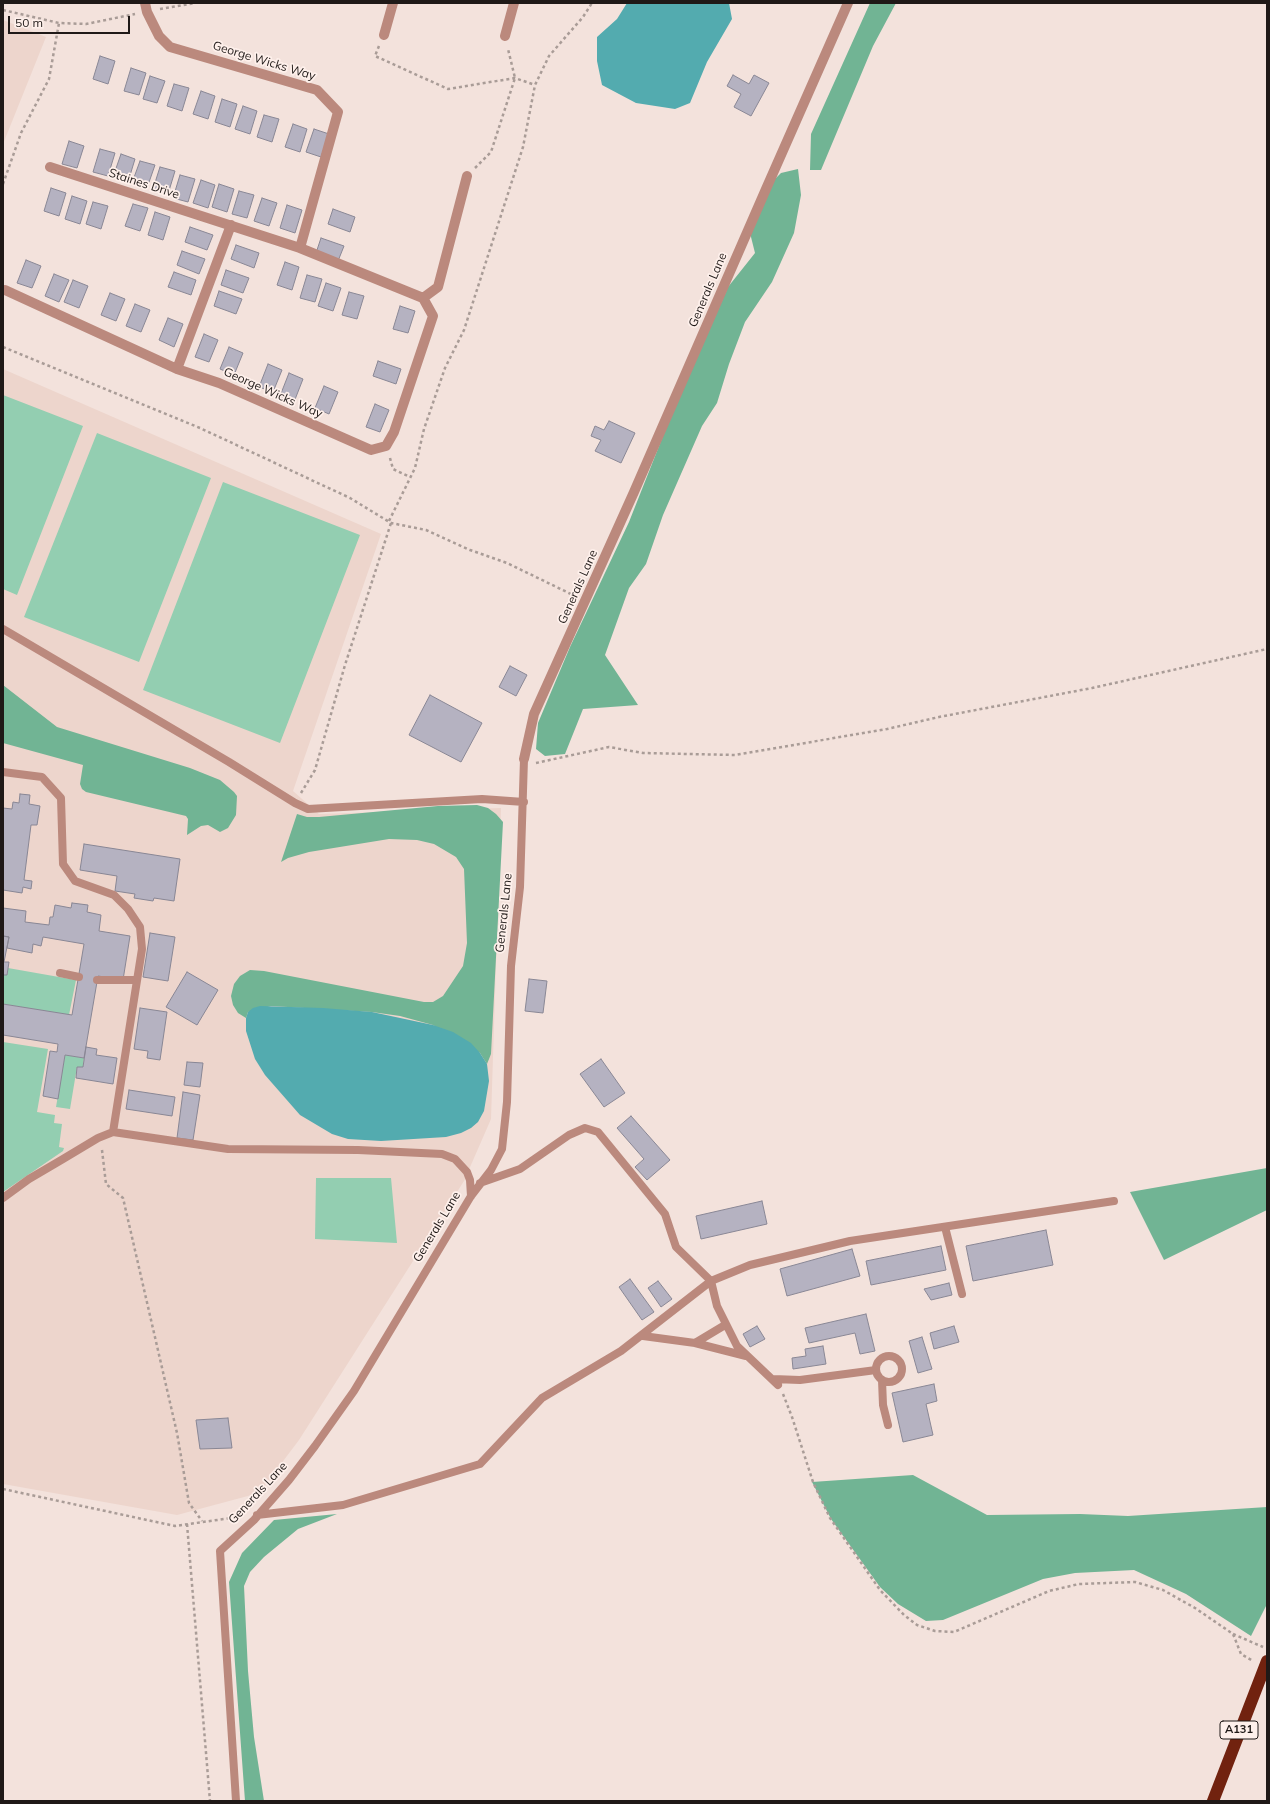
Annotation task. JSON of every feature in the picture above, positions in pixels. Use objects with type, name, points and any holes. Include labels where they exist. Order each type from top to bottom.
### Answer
[{"type":"highway","name":"A131","points":[[1213,1801],[1266,1664]]},
{"type":"street","points":[[384,35],[393,3]]},
{"type":"street","points":[[505,36],[514,3]]},
{"type":"street","name":"Generals Lane","points":[[524,762],[534,714],[586,601],[848,3]]},
{"type":"street","name":"George Wicks Way","points":[[146,7],[159,36],[170,47],[317,90],[338,112],[300,248]]},
{"type":"street","name":"Staines Drive","points":[[50,167],[300,248]]},
{"type":"street","points":[[423,298],[438,287],[467,176]]},
{"type":"street","points":[[177,370],[231,225]]},
{"type":"street","points":[[300,248],[423,298],[433,316],[394,432],[386,446]]},
{"type":"street","name":"George Wicks Way","points":[[5,290],[177,370],[219,383],[371,450],[386,446]]},
{"type":"lane","points":[[3,629],[229,762],[295,803],[308,809],[482,799],[524,802]]},
{"type":"lane","name":"Generals Lane","points":[[236,1801],[220,1551],[257,1515],[289,1480],[354,1391],[471,1196],[491,1170],[502,1149],[507,1102],[512,966],[520,887],[524,802],[524,762]]},
{"type":"lane","points":[[3,772],[42,777],[61,798],[63,864],[75,881],[114,895],[128,909],[140,927],[142,949],[113,1132]]},
{"type":"lane","points":[[60,973],[79,977]]},
{"type":"lane","points":[[97,980],[136,980]]},
{"type":"lane","points":[[480,1184],[520,1169],[569,1135],[585,1128],[598,1132],[665,1214],[676,1247],[711,1281],[717,1306],[725,1325],[737,1346],[747,1357],[776,1382],[876,1370]]},
{"type":"lane","points":[[3,1198],[29,1179],[98,1138],[113,1132],[228,1149],[358,1150],[442,1154],[455,1159],[467,1172],[470,1180],[471,1196]]},
{"type":"lane","points":[[257,1515],[343,1505],[480,1464],[542,1398],[621,1352],[711,1281],[750,1264],[850,1241],[1114,1201]]},
{"type":"lane","points":[[945,1227],[962,1294]]},
{"type":"lane","points":[[694,1342],[725,1325]]},
{"type":"lane","points":[[643,1336],[694,1342],[747,1357]]},
{"type":"lane","points":[[882,1380],[891,1382],[900,1377],[902,1370],[900,1361],[891,1356],[887,1356],[879,1361],[876,1370],[882,1380],[883,1406],[888,1425]]},
{"type":"path","points":[[3,10],[59,23],[86,24],[146,7],[195,3]]},
{"type":"path","points":[[295,803],[315,770],[345,665],[390,522],[415,468],[424,429],[445,368],[464,330],[477,292],[523,147],[536,85],[550,56],[583,17],[592,3]]},
{"type":"path","points":[[3,184],[21,133],[49,79],[59,23]]},
{"type":"path","points":[[384,35],[375,56],[448,89],[515,78],[536,85]]},
{"type":"path","points":[[467,176],[491,152],[515,78],[505,36]]},
{"type":"path","points":[[3,347],[200,428],[350,498],[390,522],[426,530],[470,550],[507,563],[586,601]]},
{"type":"path","points":[[386,446],[393,469],[411,477]]},
{"type":"path","points":[[524,762],[565,756],[609,747],[644,753],[735,755],[888,729],[939,717],[1092,688],[1267,649]]},
{"type":"path","points":[[101,1146],[106,1184],[123,1198],[177,1433],[189,1503],[202,1521]]},
{"type":"path","points":[[776,1382],[792,1417],[813,1482],[830,1518],[880,1590],[904,1615],[917,1625],[935,1631],[954,1632],[1049,1591],[1079,1584],[1135,1582],[1163,1590],[1195,1608],[1233,1634],[1267,1649]]},
{"type":"path","points":[[3,1489],[175,1526],[202,1521],[257,1515]]},
{"type":"path","points":[[187,1524],[210,1801]]},
{"type":"path","points":[[1233,1634],[1241,1654],[1266,1664]]},
{"type":"shaded area","points":[[3,20],[46,37],[3,144]]},
{"type":"shaded area","points":[[3,369],[381,534],[293,791],[319,814],[501,808],[491,1119],[464,1181],[299,1440],[259,1493],[177,1515],[3,1484]]},
{"type":"green space","points":[[870,3],[896,3],[873,46],[821,170],[810,170],[811,134]]},
{"type":"green space","points":[[798,169],[801,195],[794,233],[772,282],[745,322],[729,364],[717,403],[702,426],[663,515],[646,564],[629,588],[605,655],[638,705],[583,709],[565,754],[545,756],[536,749],[538,723],[570,647],[629,522],[665,431],[728,287],[755,253],[749,229],[764,190],[781,173]]},
{"type":"green space","points":[[3,395],[83,426],[17,595],[3,589]]},
{"type":"green space","points":[[97,433],[211,478],[139,662],[24,617]]},
{"type":"green space","points":[[223,482],[360,535],[280,743],[143,690]]},
{"type":"green space","points":[[3,685],[57,727],[190,768],[220,780],[237,796],[236,815],[228,828],[220,832],[208,825],[201,826],[187,835],[188,819],[186,816],[86,792],[82,789],[80,784],[83,765],[3,743]]},
{"type":"green space","points":[[477,805],[488,808],[503,822],[491,1054],[487,1064],[480,1053],[433,1025],[400,1016],[372,1012],[271,1006],[248,1012],[246,1018],[238,1013],[233,1005],[231,996],[234,984],[240,976],[250,970],[264,971],[424,1002],[433,1002],[443,996],[463,966],[467,943],[464,869],[456,857],[434,844],[417,840],[389,839],[309,852],[288,858],[281,862],[297,814],[307,817],[319,817],[438,806]]},
{"type":"green space","points":[[8,968],[76,980],[69,1015],[3,1004],[3,975],[7,975]]},
{"type":"green space","points":[[3,1042],[48,1049],[37,1112],[55,1115],[54,1123],[62,1124],[59,1147],[64,1148],[63,1151],[3,1192]]},
{"type":"green space","points":[[65,1055],[84,1058],[83,1067],[77,1067],[70,1109],[56,1107]]},
{"type":"green space","points":[[1267,1168],[1267,1210],[1164,1260],[1130,1192]]},
{"type":"green space","points":[[316,1178],[391,1178],[397,1243],[315,1239]]},
{"type":"green space","points":[[913,1475],[987,1515],[1080,1514],[1128,1516],[1267,1507],[1267,1604],[1251,1636],[1186,1594],[1134,1570],[1075,1573],[1043,1579],[943,1620],[926,1621],[898,1604],[880,1587],[831,1519],[812,1482]]},
{"type":"green space","points":[[337,1514],[298,1529],[264,1557],[250,1572],[244,1586],[248,1671],[254,1737],[264,1801],[245,1801],[229,1582],[242,1553],[274,1520]]},
{"type":"water","points":[[627,3],[729,3],[732,19],[707,62],[690,103],[675,109],[636,103],[602,85],[597,61],[597,37],[617,19]]},
{"type":"water","points":[[260,1006],[323,1008],[372,1012],[433,1025],[453,1032],[471,1043],[487,1064],[489,1081],[484,1111],[478,1122],[471,1128],[461,1133],[446,1137],[381,1141],[348,1139],[332,1134],[300,1115],[265,1075],[255,1059],[246,1031],[246,1018],[248,1012],[253,1008]]},
{"type":"building","points":[[100,56],[115,61],[108,84],[93,79]]},
{"type":"building","points":[[131,68],[146,73],[139,95],[124,91]]},
{"type":"building","points":[[733,75],[749,84],[754,75],[769,83],[751,116],[734,107],[741,94],[727,86]]},
{"type":"building","points":[[150,76],[165,81],[157,103],[143,99]]},
{"type":"building","points":[[174,84],[189,88],[182,111],[167,106]]},
{"type":"building","points":[[201,91],[215,96],[208,119],[193,114]]},
{"type":"building","points":[[222,99],[237,104],[230,127],[215,122]]},
{"type":"building","points":[[243,106],[257,111],[250,134],[235,129]]},
{"type":"building","points":[[264,115],[279,119],[272,142],[257,137]]},
{"type":"building","points":[[293,124],[307,129],[300,152],[285,147]]},
{"type":"building","points":[[314,129],[329,134],[321,157],[306,152]]},
{"type":"building","points":[[69,141],[84,146],[77,168],[62,164]]},
{"type":"building","points":[[100,149],[115,153],[108,176],[93,172]]},
{"type":"building","points":[[121,154],[135,159],[128,182],[113,177]]},
{"type":"building","points":[[140,161],[155,165],[147,188],[132,183]]},
{"type":"building","points":[[160,167],[175,171],[168,194],[153,189]]},
{"type":"building","points":[[180,175],[195,179],[188,202],[173,198]]},
{"type":"building","points":[[201,180],[215,185],[208,208],[193,203]]},
{"type":"building","points":[[219,184],[234,189],[227,212],[212,207]]},
{"type":"building","points":[[51,188],[66,193],[59,216],[44,211]]},
{"type":"building","points":[[239,191],[254,195],[247,218],[232,214]]},
{"type":"building","points":[[72,196],[87,201],[80,224],[65,219]]},
{"type":"building","points":[[262,198],[277,203],[269,226],[254,221]]},
{"type":"building","points":[[93,202],[108,206],[101,229],[86,224]]},
{"type":"building","points":[[133,204],[148,208],[140,231],[125,226]]},
{"type":"building","points":[[287,205],[302,210],[295,233],[280,228]]},
{"type":"building","points":[[333,209],[355,217],[350,232],[328,224]]},
{"type":"building","points":[[155,212],[170,217],[163,240],[148,235]]},
{"type":"building","points":[[190,227],[213,235],[207,250],[185,242]]},
{"type":"building","points":[[321,238],[344,246],[338,261],[316,253]]},
{"type":"building","points":[[236,245],[259,253],[254,268],[231,259]]},
{"type":"building","points":[[182,251],[205,259],[199,274],[177,265]]},
{"type":"building","points":[[26,260],[41,266],[32,288],[17,283]]},
{"type":"building","points":[[285,262],[299,267],[292,290],[277,285]]},
{"type":"building","points":[[226,270],[249,278],[243,293],[221,285]]},
{"type":"building","points":[[174,272],[196,280],[191,295],[168,287]]},
{"type":"building","points":[[54,274],[69,280],[59,302],[45,296]]},
{"type":"building","points":[[307,275],[322,279],[315,302],[300,298]]},
{"type":"building","points":[[73,280],[88,286],[79,308],[64,302]]},
{"type":"building","points":[[326,283],[341,288],[333,311],[318,306]]},
{"type":"building","points":[[219,291],[242,299],[236,314],[214,306]]},
{"type":"building","points":[[349,292],[364,296],[357,319],[342,315]]},
{"type":"building","points":[[110,293],[125,299],[116,321],[101,315]]},
{"type":"building","points":[[135,304],[150,310],[141,332],[126,326]]},
{"type":"building","points":[[400,306],[415,311],[408,333],[393,329]]},
{"type":"building","points":[[168,318],[183,324],[174,347],[159,340]]},
{"type":"building","points":[[204,334],[218,340],[209,362],[195,357]]},
{"type":"building","points":[[229,347],[243,353],[234,375],[220,369]]},
{"type":"building","points":[[378,361],[401,369],[396,384],[373,376]]},
{"type":"building","points":[[268,364],[282,370],[273,392],[259,387]]},
{"type":"building","points":[[289,373],[303,379],[294,402],[280,396]]},
{"type":"building","points":[[324,386],[338,392],[329,414],[315,408]]},
{"type":"building","points":[[375,404],[389,410],[380,432],[366,427]]},
{"type":"building","points":[[609,421],[635,433],[621,463],[595,451],[601,440],[591,436],[595,426],[604,430]]},
{"type":"building","points":[[510,666],[527,675],[516,696],[499,687]]},
{"type":"building","points":[[430,695],[482,723],[461,762],[409,735]]},
{"type":"building","points":[[20,794],[30,795],[29,804],[40,806],[37,825],[31,825],[24,880],[32,881],[31,889],[23,887],[22,893],[3,890],[3,808],[12,809],[13,802],[19,803]]},
{"type":"building","points":[[84,844],[180,859],[174,901],[154,898],[153,901],[134,898],[135,894],[115,891],[117,876],[80,870]]},
{"type":"building","points":[[72,903],[88,905],[87,912],[101,915],[99,931],[130,936],[123,980],[98,976],[84,1058],[65,1055],[58,1099],[43,1096],[50,1051],[57,1052],[58,1044],[3,1035],[3,1004],[72,1015],[84,944],[43,937],[41,946],[33,944],[32,953],[7,948],[9,937],[3,936],[3,908],[26,911],[25,922],[49,925],[50,917],[53,917],[55,905],[71,908]]},
{"type":"building","points":[[150,933],[175,937],[168,981],[143,977]]},
{"type":"building","points":[[3,936],[9,937],[4,962],[9,962],[7,975],[3,975]]},
{"type":"building","points":[[187,972],[218,990],[197,1025],[166,1007]]},
{"type":"building","points":[[529,979],[547,981],[543,1013],[525,1011]]},
{"type":"building","points":[[140,1008],[167,1012],[160,1060],[147,1058],[148,1051],[134,1049]]},
{"type":"building","points":[[86,1047],[97,1049],[96,1055],[117,1058],[113,1084],[76,1078],[77,1067],[83,1067]]},
{"type":"building","points":[[601,1059],[625,1093],[604,1107],[580,1074]]},
{"type":"building","points":[[187,1062],[203,1063],[200,1087],[184,1085]]},
{"type":"building","points":[[129,1090],[175,1097],[172,1116],[126,1109]]},
{"type":"building","points":[[183,1092],[200,1095],[193,1140],[177,1138]]},
{"type":"building","points":[[631,1116],[670,1160],[647,1180],[635,1167],[644,1159],[617,1128]]},
{"type":"building","points":[[762,1201],[767,1224],[701,1239],[696,1216]]},
{"type":"building","points":[[1046,1230],[1053,1265],[973,1281],[966,1246]]},
{"type":"building","points":[[941,1246],[946,1270],[871,1285],[866,1261]]},
{"type":"building","points":[[852,1249],[860,1276],[787,1296],[780,1269]]},
{"type":"building","points":[[630,1279],[654,1312],[642,1320],[619,1287]]},
{"type":"building","points":[[658,1281],[672,1299],[661,1307],[648,1288]]},
{"type":"building","points":[[949,1283],[952,1295],[931,1300],[924,1289]]},
{"type":"building","points":[[866,1314],[875,1351],[860,1354],[855,1333],[809,1343],[805,1328]]},
{"type":"building","points":[[757,1326],[765,1339],[750,1347],[743,1334]]},
{"type":"building","points":[[954,1326],[959,1342],[934,1349],[930,1333]]},
{"type":"building","points":[[922,1337],[932,1369],[918,1373],[909,1341]]},
{"type":"building","points":[[823,1346],[826,1364],[793,1369],[792,1358],[806,1356],[805,1349]]},
{"type":"building","points":[[934,1384],[937,1401],[926,1404],[933,1435],[903,1442],[892,1393]]},
{"type":"building","points":[[228,1418],[232,1448],[200,1449],[196,1420]]}]
